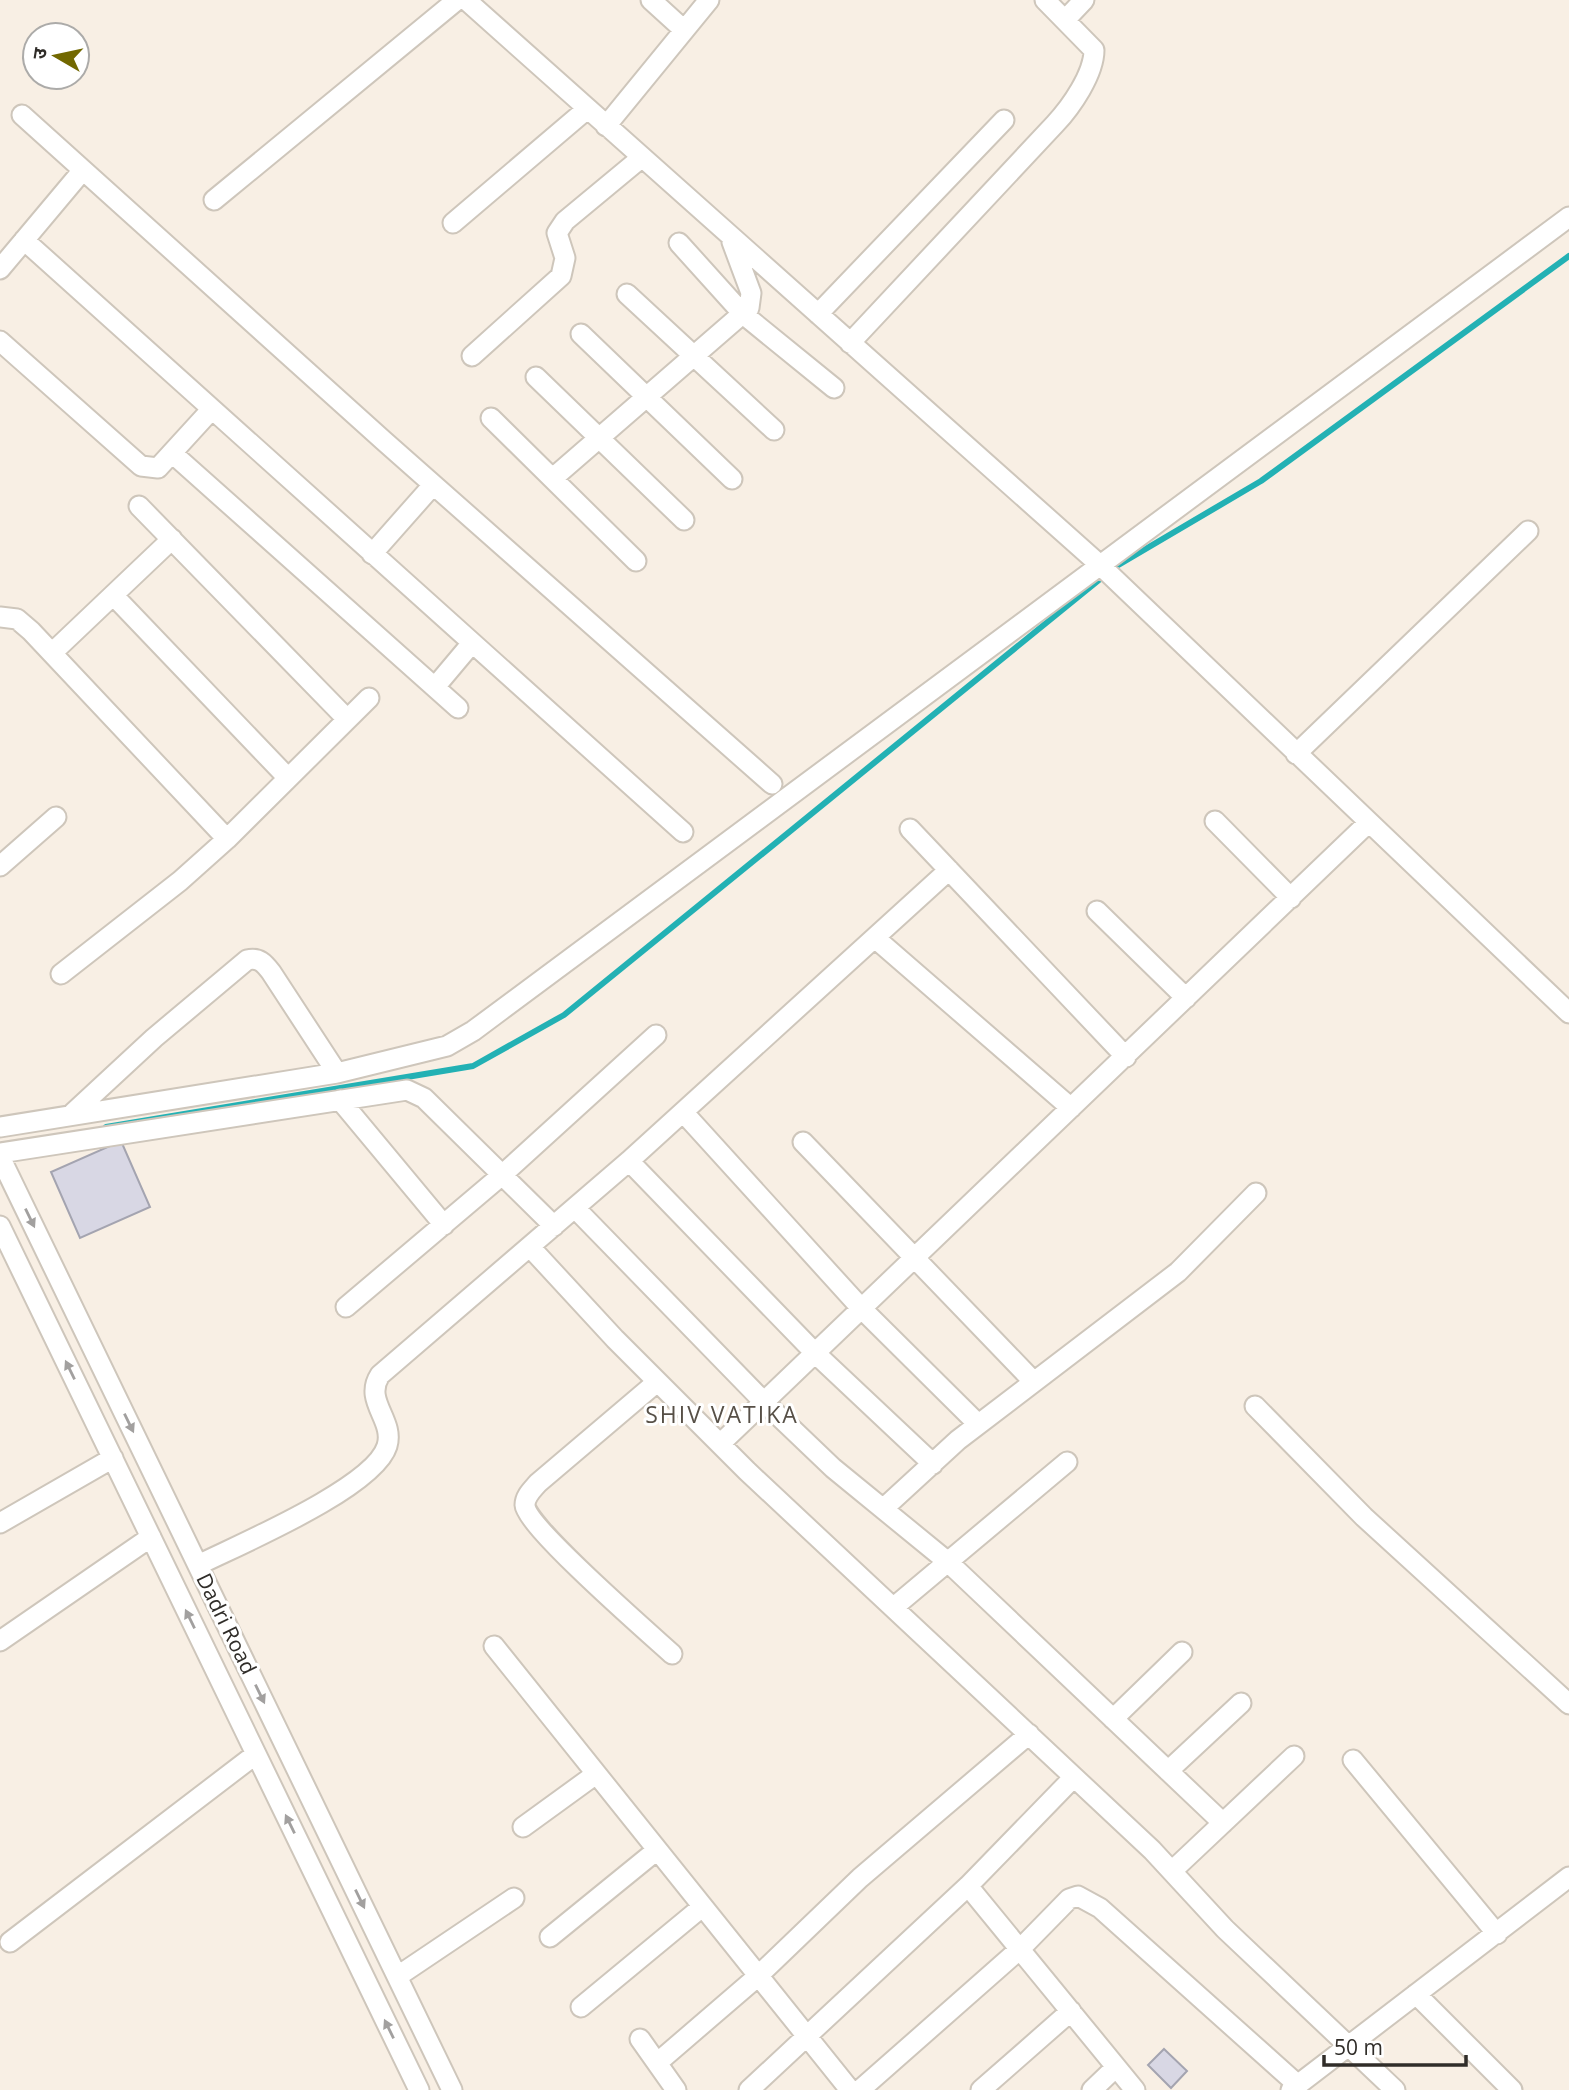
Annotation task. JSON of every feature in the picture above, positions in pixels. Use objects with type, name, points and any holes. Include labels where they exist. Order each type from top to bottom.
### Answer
[{"type":"street","points":[[214,200],[457,0]]},
{"type":"street","points":[[466,0],[1105,571],[1569,1013]]},
{"type":"street","points":[[651,0],[684,30]]},
{"type":"street","points":[[606,126],[709,0]]},
{"type":"street","points":[[850,343],[1066,111],[1094,61],[1094,50],[1045,0]]},
{"type":"street","points":[[1066,19],[1084,0]]},
{"type":"street","points":[[453,223],[587,110]]},
{"type":"street","points":[[22,115],[433,485],[772,784]]},
{"type":"street","points":[[818,314],[1004,120]]},
{"type":"street","points":[[472,356],[561,276],[565,266],[558,240],[559,227],[641,158]]},
{"type":"street","points":[[0,269],[83,170]]},
{"type":"street","points":[[0,1127],[73,1113],[235,1091],[337,1073],[447,1046],[473,1031],[1105,571],[1569,217]]},
{"type":"street","points":[[553,478],[743,314],[752,301],[751,293],[730,238]]},
{"type":"street","points":[[24,240],[683,832]]},
{"type":"street","points":[[680,243],[743,314],[834,388]]},
{"type":"street","points":[[627,294],[774,430]]},
{"type":"street","points":[[581,334],[732,479]]},
{"type":"street","points":[[0,341],[141,466],[158,468],[211,410]]},
{"type":"street","points":[[536,377],[684,520]]},
{"type":"street","points":[[491,418],[636,561]]},
{"type":"street","points":[[173,453],[458,708]]},
{"type":"street","points":[[372,554],[433,485]]},
{"type":"street","points":[[139,506],[348,719]]},
{"type":"street","points":[[1296,754],[1528,531]]},
{"type":"street","points":[[52,653],[172,539]]},
{"type":"street","points":[[113,595],[288,778]]},
{"type":"street","points":[[0,617],[17,620],[52,653],[227,839]]},
{"type":"street","points":[[435,687],[472,643]]},
{"type":"street","points":[[61,974],[180,881],[227,839],[369,698]]},
{"type":"street","points":[[0,866],[56,817]]},
{"type":"street","points":[[1215,821],[1291,898]]},
{"type":"street","points":[[720,1444],[1368,823]]},
{"type":"street","points":[[910,829],[1126,1057]]},
{"type":"street","points":[[198,1565],[320,1504],[378,1459],[386,1448],[388,1436],[374,1392],[380,1375],[629,1161],[949,870]]},
{"type":"street","points":[[1097,911],[1186,998]]},
{"type":"street","points":[[875,938],[1072,1108]]},
{"type":"street","points":[[73,1113],[154,1038],[247,960],[254,958],[262,961],[271,972],[337,1073]]},
{"type":"street","points":[[346,1307],[502,1175],[656,1035]]},
{"type":"street","points":[[0,1155],[394,1090],[417,1093],[554,1226]]},
{"type":"street","points":[[340,1100],[444,1224]]},
{"type":"street","points":[[683,1112],[860,1308],[978,1424]]},
{"type":"street","points":[[803,1142],[1034,1382]]},
{"type":"street","name":"Dadri Road","points":[[0,1155],[452,2090]]},
{"type":"street","points":[[629,1161],[816,1353],[933,1464]]},
{"type":"street","points":[[884,1508],[978,1424],[1178,1272],[1256,1193]]},
{"type":"street","points":[[575,1208],[764,1402],[833,1468],[948,1562],[1223,1823]]},
{"type":"street","name":"Dadri Road","points":[[0,1226],[419,2090]]},
{"type":"street","points":[[530,1247],[657,1382],[720,1444],[1074,1777],[1172,1871],[1225,1929],[1395,2090]]},
{"type":"street","points":[[657,1382],[538,1483],[528,1493],[525,1503],[527,1512],[551,1540],[672,1654]]},
{"type":"street","points":[[1255,1406],[1364,1517],[1569,1704]]},
{"type":"street","points":[[0,1523],[113,1458]]},
{"type":"street","points":[[894,1607],[1067,1462]]},
{"type":"street","points":[[0,1641],[151,1537]]},
{"type":"street","points":[[494,1646],[850,2090]]},
{"type":"street","points":[[1113,1719],[1182,1652]]},
{"type":"street","points":[[1168,1771],[1241,1703]]},
{"type":"street","points":[[657,2063],[757,1977],[860,1878],[1029,1734]]},
{"type":"street","points":[[10,1942],[256,1755]]},
{"type":"street","points":[[1172,1871],[1294,1756]]},
{"type":"street","points":[[1353,1760],[1497,1934]]},
{"type":"street","points":[[523,1827],[596,1774]]},
{"type":"street","points":[[749,2090],[968,1886],[1074,1777]]},
{"type":"street","points":[[550,1937],[657,1850]]},
{"type":"street","points":[[860,2090],[1020,1949],[1069,1899],[1078,1896],[1087,1898],[1295,2087],[1569,1877]]},
{"type":"street","points":[[968,1886],[1135,2090]]},
{"type":"street","points":[[398,1976],[514,1898]]},
{"type":"street","points":[[581,2007],[702,1907]]},
{"type":"street","points":[[1416,1994],[1512,2090]]},
{"type":"street","points":[[981,2090],[1070,2011]]},
{"type":"street","points":[[640,2039],[676,2090]]},
{"type":"street","points":[[1092,2090],[1116,2067]]},
{"type":"building","points":[[121,1141],[150,1207],[80,1238],[51,1172]]},
{"type":"building","points":[[1164,2049],[1187,2071],[1171,2088],[1148,2065]]},
{"type":"waterway","points":[[106,1127],[473,1066],[564,1015],[1115,567],[1261,481],[1569,256]]},
{"type":"district","name":"SHIV VATIKA","points":[[722,1415]]}]
